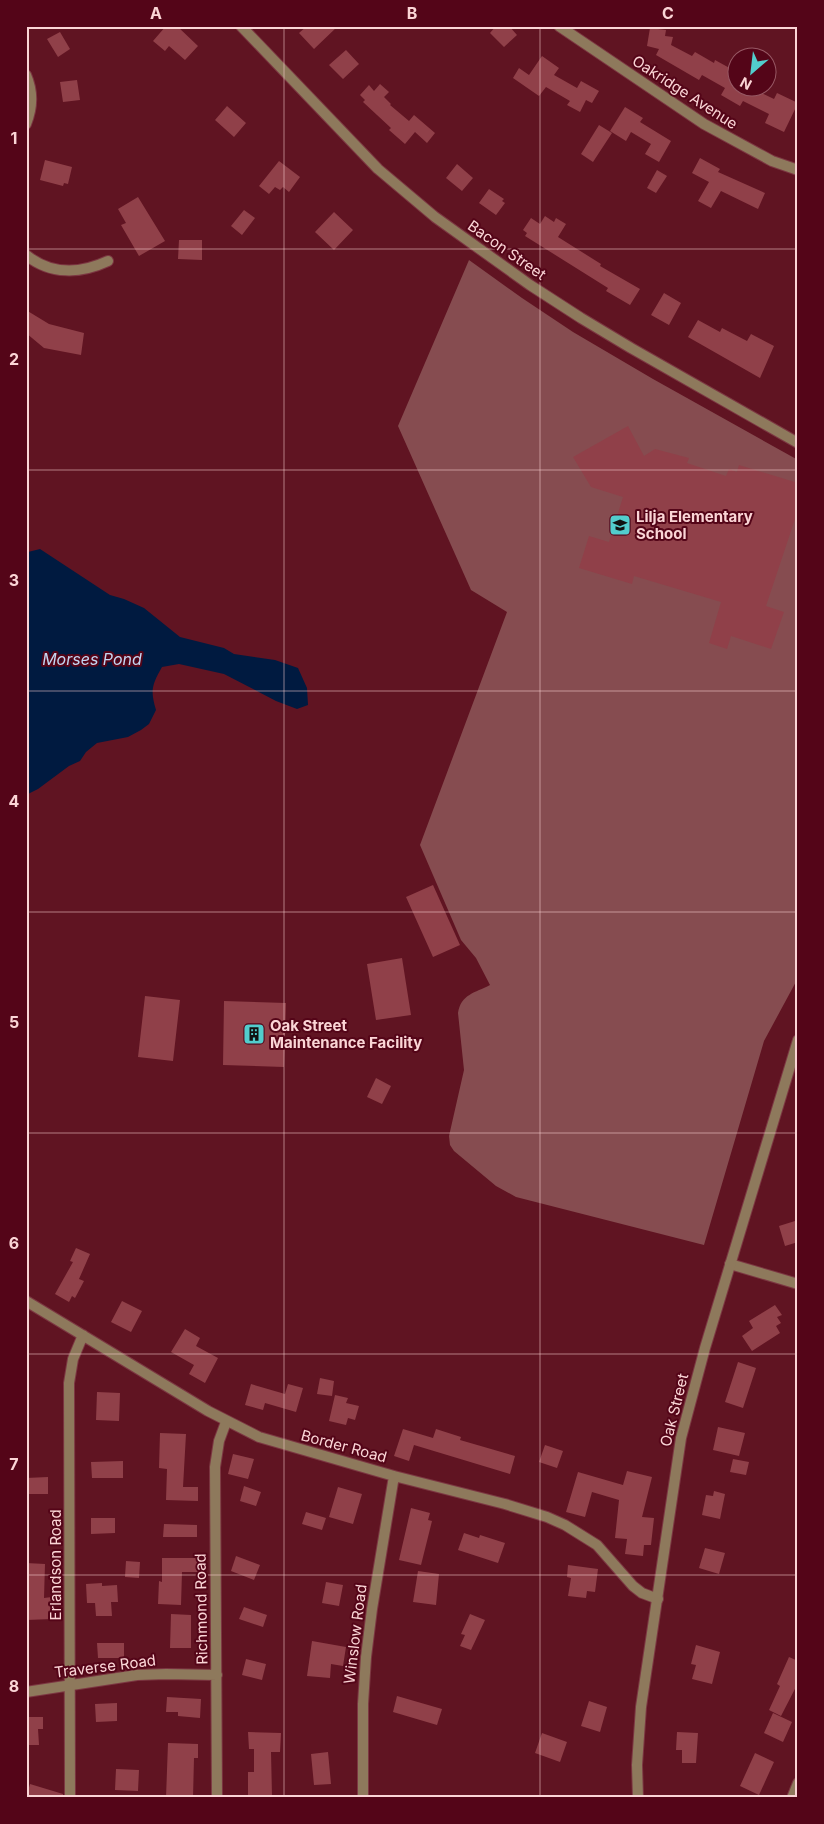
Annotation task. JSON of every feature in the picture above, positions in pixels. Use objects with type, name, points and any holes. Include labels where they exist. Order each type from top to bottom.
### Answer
[{"type":"street","name":"Bacon Street","points":[[241,26],[371,162],[396,186],[435,217],[530,285],[581,318],[630,348],[798,443]]},
{"type":"street","name":"Oakridge Avenue","points":[[561,27],[704,124],[772,161],[798,170]]},
{"type":"street","points":[[26,74],[32,96],[31,108],[26,124]]},
{"type":"street","points":[[26,255],[45,267],[62,270],[81,270],[96,267],[108,261]]},
{"type":"street","name":"Oak Street","points":[[638,1798],[637,1765],[641,1707],[681,1438],[730,1264],[798,1040]]},
{"type":"street","points":[[730,1264],[798,1284]]},
{"type":"street","name":"Border Road","points":[[26,1301],[226,1422],[260,1437],[278,1444],[394,1476],[504,1504],[547,1517],[565,1525],[596,1545],[633,1586],[642,1593],[658,1599]]},
{"type":"street","name":"Erlandson Road","points":[[70,1798],[68,1383],[73,1359],[83,1335]]},
{"type":"street","name":"Richmond Road","points":[[217,1798],[215,1467],[219,1441],[226,1422]]},
{"type":"street","name":"Winslow Road","points":[[363,1798],[363,1704],[366,1657],[394,1476]]},
{"type":"street","name":"Traverse Road","points":[[26,1692],[121,1676],[152,1674],[217,1676]]},
{"type":"street","points":[[792,1798],[798,1783]]},
{"type":"shaded area","points":[[469,260],[573,332],[798,460],[798,978],[764,1041],[704,1245],[516,1197],[496,1186],[454,1151],[450,1145],[449,1136],[464,1070],[458,1013],[465,998],[490,985],[476,958],[461,940],[420,845],[507,612],[471,590],[398,426]]},
{"type":"water","name":"Morses Pond","points":[[40,549],[110,595],[144,608],[180,637],[224,648],[234,654],[275,660],[298,668],[307,688],[308,705],[297,709],[276,701],[224,674],[179,664],[162,667],[153,688],[156,710],[149,724],[128,737],[97,743],[86,752],[80,761],[69,766],[38,789],[26,795],[26,556],[28,552]]},
{"type":"building","points":[[166,26],[177,26],[198,46],[185,60],[169,46],[165,51],[153,41]]},
{"type":"building","points":[[307,26],[338,26],[314,49],[299,33]]},
{"type":"building","points":[[496,26],[509,26],[517,35],[504,47],[490,33]]},
{"type":"building","points":[[650,28],[666,30],[665,36],[673,37],[671,45],[692,56],[695,52],[714,63],[715,60],[726,66],[726,98],[721,95],[725,88],[702,75],[699,80],[656,55],[659,49],[647,46]]},
{"type":"building","points":[[60,32],[70,49],[58,57],[47,39]]},
{"type":"building","points":[[346,50],[359,64],[343,79],[329,65]]},
{"type":"building","points":[[542,56],[559,68],[554,75],[577,88],[581,81],[599,91],[592,103],[586,100],[580,112],[567,105],[570,101],[546,87],[539,96],[513,78],[519,68],[529,75]]},
{"type":"building","points":[[77,80],[80,100],[63,102],[60,82]]},
{"type":"building","points":[[380,84],[389,92],[384,97],[390,105],[409,121],[414,115],[435,133],[427,143],[415,132],[405,144],[363,102],[365,100],[360,95],[369,85],[374,91]]},
{"type":"building","points":[[777,93],[798,103],[784,132],[765,123],[769,114],[743,101],[740,106],[726,98],[774,99]]},
{"type":"building","points":[[227,106],[246,123],[234,137],[215,120]]},
{"type":"building","points":[[625,107],[643,118],[640,122],[671,141],[659,162],[645,154],[651,144],[631,132],[626,141],[610,131]]},
{"type":"building","points":[[599,125],[612,133],[593,162],[581,154]]},
{"type":"building","points":[[700,158],[720,169],[718,172],[765,193],[758,209],[721,191],[711,208],[698,201],[709,182],[692,173]]},
{"type":"building","points":[[45,160],[72,167],[68,184],[64,183],[63,186],[40,180]]},
{"type":"building","points":[[279,161],[300,177],[289,192],[283,187],[280,190],[275,187],[269,194],[259,186]]},
{"type":"building","points":[[457,164],[473,178],[462,191],[446,178]]},
{"type":"building","points":[[657,170],[667,176],[656,193],[647,188]]},
{"type":"building","points":[[489,189],[504,199],[502,201],[505,203],[496,215],[479,203]]},
{"type":"building","points":[[138,197],[165,241],[139,256],[121,225],[126,223],[118,209]]},
{"type":"building","points":[[244,210],[255,218],[242,235],[231,226]]},
{"type":"building","points":[[334,212],[353,230],[334,250],[315,232]]},
{"type":"building","points":[[545,216],[554,222],[556,218],[566,224],[558,237],[601,264],[600,266],[640,289],[630,305],[606,291],[608,288],[525,236],[527,233],[523,230],[531,218],[540,224]]},
{"type":"building","points":[[179,240],[202,240],[202,260],[178,259]]},
{"type":"building","points":[[664,293],[681,303],[669,325],[651,315]]},
{"type":"building","points":[[26,310],[49,324],[84,333],[81,355],[44,348],[26,333]]},
{"type":"building","points":[[698,320],[720,332],[722,328],[747,341],[751,334],[774,346],[760,378],[688,337]]},
{"type":"building","points":[[628,426],[644,456],[655,449],[689,458],[687,463],[726,476],[729,469],[737,472],[739,465],[798,483],[798,520],[795,519],[766,606],[784,612],[771,649],[731,636],[727,649],[709,643],[721,602],[634,576],[632,584],[579,568],[589,536],[609,542],[623,497],[591,487],[573,457]]},
{"type":"building","points":[[433,885],[460,945],[433,957],[406,897]]},
{"type":"building","points":[[402,958],[411,1015],[376,1020],[367,964]]},
{"type":"building","points":[[145,996],[180,1000],[173,1061],[138,1057]]},
{"type":"building","name":"Oak Street Maintenance Facility","points":[[224,1001],[286,1003],[284,1067],[223,1065]]},
{"type":"building","points":[[376,1078],[391,1086],[382,1104],[367,1097]]},
{"type":"building","points":[[795,1221],[798,1230],[798,1242],[785,1246],[779,1226]]},
{"type":"building","points":[[76,1248],[90,1254],[79,1279],[84,1281],[75,1298],[72,1296],[69,1302],[55,1294],[73,1262],[70,1261]]},
{"type":"building","points":[[122,1301],[142,1311],[131,1332],[111,1322]]},
{"type":"building","points":[[775,1305],[782,1315],[777,1317],[781,1323],[776,1326],[780,1333],[752,1351],[742,1336],[753,1328],[749,1321]]},
{"type":"building","points":[[185,1329],[200,1338],[196,1346],[218,1358],[205,1383],[189,1374],[194,1365],[171,1352]]},
{"type":"building","points":[[738,1362],[756,1368],[743,1408],[725,1402]]},
{"type":"building","points":[[320,1378],[334,1381],[332,1396],[317,1394]]},
{"type":"building","points":[[251,1384],[285,1394],[288,1384],[303,1388],[296,1412],[265,1403],[263,1410],[245,1405]]},
{"type":"building","points":[[97,1392],[120,1393],[119,1421],[96,1420]]},
{"type":"building","points":[[335,1395],[348,1398],[346,1403],[359,1406],[355,1420],[348,1418],[346,1425],[329,1421]]},
{"type":"building","points":[[718,1427],[745,1433],[739,1456],[713,1450]]},
{"type":"building","points":[[403,1429],[433,1438],[436,1429],[461,1437],[460,1440],[515,1456],[510,1474],[414,1445],[409,1461],[394,1456]]},
{"type":"building","points":[[160,1433],[186,1434],[183,1487],[198,1487],[198,1501],[166,1500],[167,1469],[159,1468]]},
{"type":"building","points":[[545,1445],[563,1451],[557,1468],[539,1462]]},
{"type":"building","points":[[233,1454],[254,1459],[248,1479],[228,1474]]},
{"type":"building","points":[[733,1459],[749,1462],[746,1475],[730,1472]]},
{"type":"building","points":[[123,1461],[123,1478],[92,1478],[91,1462]]},
{"type":"building","points":[[627,1471],[652,1477],[642,1517],[654,1518],[651,1545],[644,1545],[643,1556],[625,1554],[627,1539],[615,1538],[619,1500],[592,1492],[585,1517],[566,1512],[578,1472],[623,1485]]},
{"type":"building","points":[[48,1477],[48,1494],[26,1494],[26,1478]]},
{"type":"building","points":[[244,1486],[261,1492],[256,1506],[240,1501]]},
{"type":"building","points":[[338,1487],[362,1494],[353,1524],[329,1517]]},
{"type":"building","points":[[714,1491],[725,1494],[720,1519],[702,1515],[706,1495],[713,1496]]},
{"type":"building","points":[[411,1508],[430,1513],[428,1520],[432,1521],[421,1565],[399,1560]]},
{"type":"building","points":[[306,1512],[326,1518],[322,1530],[302,1524]]},
{"type":"building","points":[[91,1518],[115,1518],[115,1533],[91,1534]]},
{"type":"building","points":[[164,1524],[197,1525],[197,1537],[163,1537]]},
{"type":"building","points":[[464,1533],[479,1538],[480,1535],[505,1543],[498,1563],[458,1550]]},
{"type":"building","points":[[705,1548],[725,1553],[719,1574],[699,1568]]},
{"type":"building","points":[[236,1556],[260,1565],[254,1580],[231,1571]]},
{"type":"building","points":[[162,1558],[197,1558],[198,1572],[182,1572],[181,1605],[158,1604],[159,1581],[162,1582]]},
{"type":"building","points":[[126,1561],[140,1562],[139,1578],[125,1577]]},
{"type":"building","points":[[26,1563],[45,1564],[44,1598],[52,1597],[53,1619],[26,1620]]},
{"type":"building","points":[[568,1565],[598,1569],[595,1592],[587,1591],[586,1598],[568,1596],[571,1578],[567,1577]]},
{"type":"building","points":[[418,1571],[439,1574],[436,1605],[413,1602]]},
{"type":"building","points":[[326,1582],[343,1585],[339,1606],[322,1603]]},
{"type":"building","points":[[102,1583],[102,1586],[117,1585],[118,1602],[111,1602],[112,1616],[96,1616],[95,1603],[87,1603],[86,1584]]},
{"type":"building","points":[[244,1607],[267,1615],[263,1627],[239,1619]]},
{"type":"building","points":[[171,1614],[191,1615],[191,1648],[170,1648]]},
{"type":"building","points":[[470,1614],[485,1620],[471,1650],[460,1646],[465,1635],[461,1634]]},
{"type":"building","points":[[312,1641],[346,1647],[343,1666],[331,1664],[330,1678],[307,1676]]},
{"type":"building","points":[[97,1643],[124,1643],[124,1658],[98,1658]]},
{"type":"building","points":[[696,1645],[720,1652],[712,1684],[692,1679],[696,1665],[691,1664]]},
{"type":"building","points":[[789,1657],[798,1661],[798,1683],[781,1716],[769,1710],[780,1686],[777,1684]]},
{"type":"building","points":[[246,1659],[266,1664],[262,1680],[242,1675]]},
{"type":"building","points":[[397,1696],[442,1709],[437,1725],[393,1712]]},
{"type":"building","points":[[167,1697],[201,1699],[200,1718],[178,1716],[178,1712],[166,1712]]},
{"type":"building","points":[[589,1701],[607,1707],[600,1732],[581,1726]]},
{"type":"building","points":[[117,1703],[117,1721],[96,1722],[95,1704]]},
{"type":"building","points":[[773,1713],[792,1722],[783,1742],[764,1733]]},
{"type":"building","points":[[26,1717],[43,1717],[43,1729],[38,1729],[39,1745],[26,1745]]},
{"type":"building","points":[[248,1732],[281,1733],[280,1752],[271,1752],[272,1796],[248,1796],[248,1772],[254,1772],[254,1749],[249,1749]]},
{"type":"building","points":[[677,1732],[698,1733],[696,1763],[682,1763],[682,1750],[676,1750]]},
{"type":"building","points":[[542,1733],[567,1742],[560,1762],[535,1753]]},
{"type":"building","points":[[168,1743],[198,1744],[198,1758],[194,1758],[193,1798],[166,1798]]},
{"type":"building","points":[[328,1752],[331,1784],[314,1785],[311,1754]]},
{"type":"building","points":[[755,1753],[774,1762],[759,1795],[740,1786]]},
{"type":"building","points":[[116,1769],[139,1770],[138,1791],[115,1790]]},
{"type":"building","points":[[30,1784],[63,1794],[63,1798],[26,1798]]},
{"type":"place","name":"Lilja Elementary School","points":[[620,525]]},
{"type":"place","name":"Oak Street Maintenance Facility","points":[[254,1034]]}]
